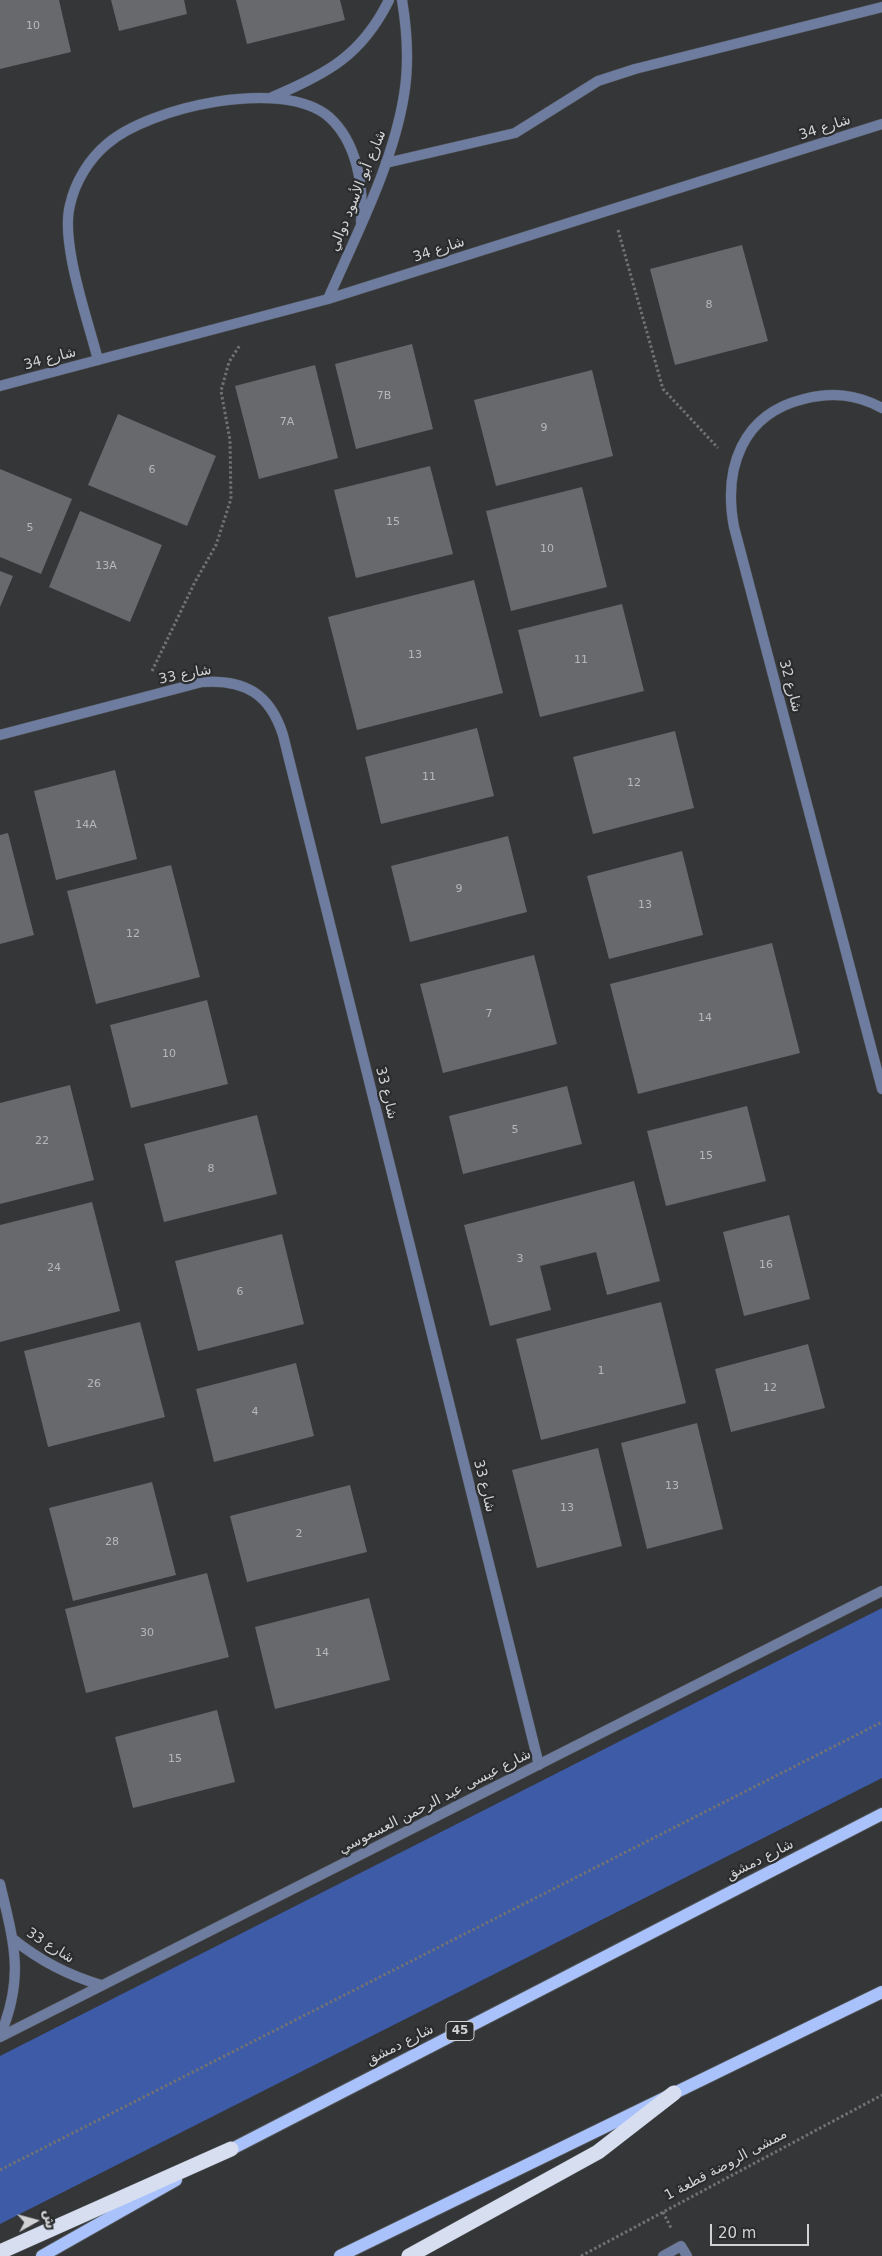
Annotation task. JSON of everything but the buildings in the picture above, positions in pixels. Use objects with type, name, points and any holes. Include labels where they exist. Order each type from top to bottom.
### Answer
[{"type":"highway","points":[[409,2256],[598,2152],[633,2127],[674,2093]]},
{"type":"highway","points":[[0,2252],[231,2149]]},
{"type":"main road","name":"شارع دمشق","points":[[42,2256],[231,2149],[882,1814]]},
{"type":"main road","points":[[340,2256],[882,1992]]},
{"type":"street","points":[[270,98],[312,81],[345,58],[366,37],[389,0]]},
{"type":"street","name":"شارع أبو الأسود دوالي","points":[[328,300],[386,163],[400,120],[405,93],[406,39],[402,0]]},
{"type":"street","points":[[386,163],[515,133],[598,82],[635,69],[882,7]]},
{"type":"street","points":[[98,360],[71,256],[67,225],[70,205],[86,169],[108,143],[140,125],[161,116],[214,102],[270,98],[295,101],[312,106],[328,116],[339,127],[353,155],[358,170],[363,202],[361,222]]},
{"type":"street","name":"شارع 34","points":[[0,386],[328,300],[882,124]]},
{"type":"street","name":"شارع 32","points":[[882,408],[860,398],[842,394],[827,395],[789,403],[765,416],[745,440],[734,466],[730,496],[734,527],[882,1089]]},
{"type":"street","name":"شارع 33","points":[[0,735],[202,682],[232,682],[257,693],[273,710],[278,720],[539,1765]]},
{"type":"street","name":"شارع عيسى عبد الرحمن العسعوسي","points":[[0,2036],[882,1591]]},
{"type":"street","name":"شارع 33","points":[[0,1884],[13,1939],[16,1964],[15,1989],[10,2013],[0,2036]]},
{"type":"street","name":"شارع 33","points":[[13,1939],[33,1955],[54,1968],[77,1978],[101,1984]]},
{"type":"street","points":[[663,2256],[681,2246],[687,2256]]},
{"type":"path","points":[[612,210],[663,389],[734,466]]},
{"type":"path","points":[[139,699],[194,582],[216,545],[231,499],[230,440],[222,392],[229,362],[257,318]]},
{"type":"path","points":[[0,2170],[882,1722]]},
{"type":"path","name":"ممشى الروضة قطعة 1","points":[[581,2256],[882,2095]]},
{"type":"shaded area","points":[[882,1608],[882,1778],[0,2224],[0,2056]]}]
